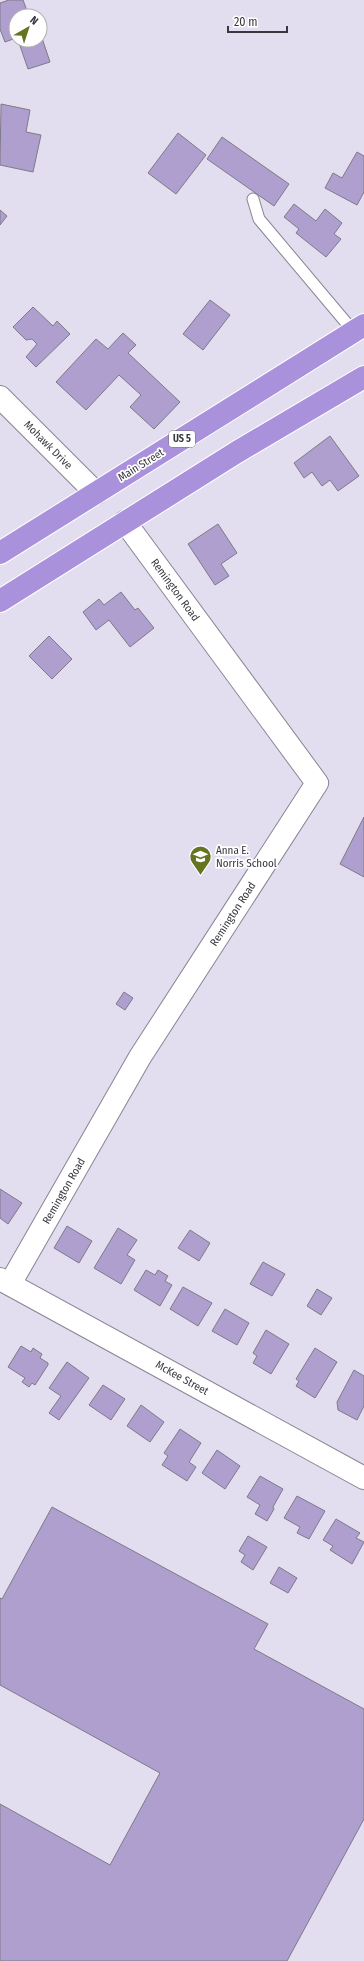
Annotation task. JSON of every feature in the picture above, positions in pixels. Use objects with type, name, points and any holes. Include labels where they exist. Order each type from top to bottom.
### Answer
[{"type":"highway","name":"Main Street","points":[[0,553],[359,329]]},
{"type":"highway","points":[[0,600],[125,522],[364,377]]},
{"type":"street","name":"Mohawk Drive","points":[[0,397],[96,493]]},
{"type":"street","name":"Remington Road","points":[[5,1282],[140,1057],[317,783],[125,522]]},
{"type":"street","name":"McKee Street","points":[[5,1282],[364,1478]]},
{"type":"lane","points":[[253,199],[259,219],[359,329]]},
{"type":"building","points":[[9,0],[23,0],[26,8],[8,8],[8,41],[5,42],[0,29],[0,3]]},
{"type":"building","points":[[21,48],[45,48],[50,62],[28,69]]},
{"type":"building","points":[[1,104],[30,110],[26,132],[41,135],[33,172],[0,165]]},
{"type":"building","points":[[178,133],[206,155],[176,194],[148,173]]},
{"type":"building","points":[[222,137],[289,184],[274,206],[207,159]]},
{"type":"building","points":[[357,152],[364,156],[364,192],[357,205],[325,188],[333,173],[342,178]]},
{"type":"building","points":[[294,204],[316,221],[325,209],[342,223],[334,234],[341,239],[326,257],[296,233],[299,229],[284,217]]},
{"type":"building","points":[[0,210],[7,216],[0,225]]},
{"type":"building","points":[[210,300],[230,315],[203,350],[183,334]]},
{"type":"building","points":[[33,307],[53,326],[57,321],[70,334],[36,367],[26,357],[37,344],[32,339],[26,340],[13,327]]},
{"type":"building","points":[[123,333],[136,345],[128,353],[180,402],[154,429],[130,407],[141,395],[119,375],[86,410],[56,382],[96,339],[108,349]]},
{"type":"building","points":[[330,436],[359,476],[338,491],[330,480],[322,486],[312,472],[304,478],[294,463]]},
{"type":"building","points":[[218,524],[237,553],[221,564],[229,576],[215,585],[188,544]]},
{"type":"building","points":[[121,592],[135,610],[138,608],[154,628],[130,647],[109,620],[96,630],[83,612],[99,599],[104,605]]},
{"type":"building","points":[[49,636],[72,659],[52,679],[29,656]]},
{"type":"building","points":[[364,817],[364,877],[340,864]]},
{"type":"building","points":[[124,992],[133,998],[125,1010],[116,1004]]},
{"type":"building","points":[[0,1189],[22,1203],[8,1224],[0,1218]]},
{"type":"building","points":[[67,1226],[92,1241],[79,1263],[54,1248]]},
{"type":"building","points":[[118,1228],[137,1240],[127,1255],[135,1260],[121,1284],[94,1268]]},
{"type":"building","points":[[190,1230],[210,1243],[199,1261],[178,1248]]},
{"type":"building","points":[[263,1262],[285,1274],[272,1296],[250,1284]]},
{"type":"building","points":[[146,1270],[155,1275],[158,1270],[168,1276],[165,1281],[172,1285],[160,1306],[134,1290]]},
{"type":"building","points":[[183,1287],[212,1303],[198,1326],[170,1309]]},
{"type":"building","points":[[317,1289],[332,1298],[321,1315],[307,1306]]},
{"type":"building","points":[[225,1309],[249,1323],[237,1345],[212,1331]]},
{"type":"building","points":[[266,1330],[289,1344],[271,1374],[253,1363],[257,1356],[253,1353]]},
{"type":"building","points":[[21,1346],[31,1352],[33,1348],[42,1354],[40,1358],[48,1363],[35,1385],[32,1383],[29,1387],[22,1382],[25,1378],[8,1367]]},
{"type":"building","points":[[315,1348],[337,1362],[315,1398],[296,1386],[299,1381],[296,1379]]},
{"type":"building","points":[[67,1362],[89,1378],[59,1420],[49,1413],[61,1396],[49,1388]]},
{"type":"building","points":[[354,1370],[364,1376],[364,1406],[357,1420],[338,1410],[337,1402]]},
{"type":"building","points":[[103,1385],[125,1399],[111,1420],[89,1405]]},
{"type":"building","points":[[141,1405],[164,1422],[150,1442],[127,1426]]},
{"type":"building","points":[[180,1429],[201,1443],[189,1462],[196,1467],[187,1481],[162,1465],[168,1456],[164,1453]]},
{"type":"building","points":[[217,1450],[240,1466],[225,1489],[202,1473]]},
{"type":"building","points":[[260,1476],[283,1489],[267,1521],[255,1514],[260,1505],[247,1497]]},
{"type":"building","points":[[297,1496],[325,1511],[309,1539],[297,1533],[300,1527],[284,1518]]},
{"type":"building","points":[[52,1507],[268,1624],[254,1649],[364,1709],[364,1819],[287,1961],[0,1961],[0,1804],[110,1865],[160,1773],[0,1685],[0,1598],[2,1599]]},
{"type":"building","points":[[336,1519],[360,1533],[356,1538],[364,1542],[352,1564],[330,1550],[333,1546],[323,1540]]},
{"type":"building","points":[[248,1536],[267,1547],[253,1570],[241,1562],[245,1555],[239,1551]]},
{"type":"building","points":[[279,1567],[297,1578],[288,1593],[270,1583]]},
{"type":"place","name":"Anna E. Norris School","points":[[201,876]]}]
